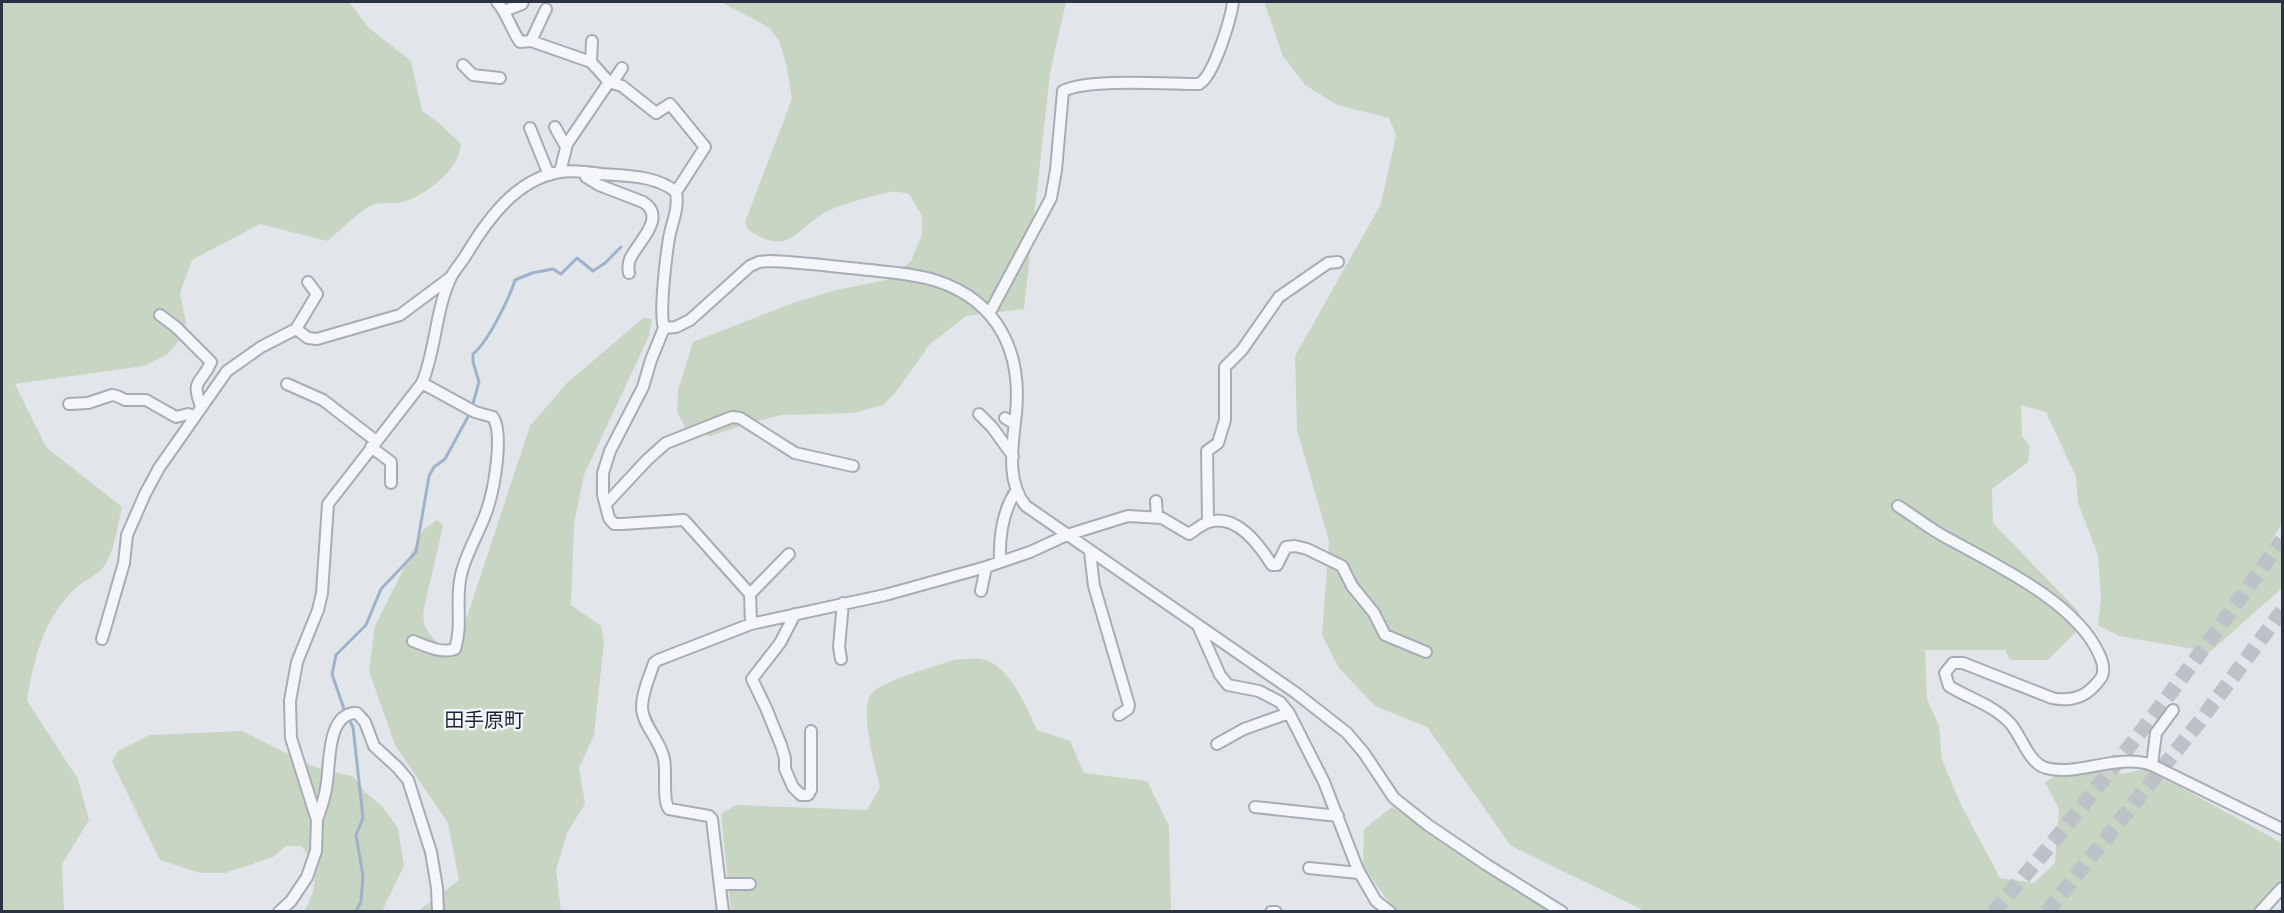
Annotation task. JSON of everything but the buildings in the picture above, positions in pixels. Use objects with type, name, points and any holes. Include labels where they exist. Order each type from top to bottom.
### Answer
[{"type":"street","points":[[523,2],[522,4],[500,4],[520,42],[531,41],[591,62],[610,83],[622,86],[656,113],[670,104],[705,147],[676,192],[677,210],[669,238],[661,314],[664,328],[643,387],[610,451],[603,473],[603,495],[609,518],[614,524],[632,525],[660,520],[684,520],[750,594],[751,624]]},
{"type":"street","points":[[989,314],[1051,198],[1056,170],[1063,91],[1071,87],[1090,84],[1199,84],[1203,82],[1213,64],[1231,15],[1233,2]]},
{"type":"street","points":[[531,41],[546,9]]},
{"type":"street","points":[[591,62],[592,41]]},
{"type":"street","points":[[463,65],[473,75],[500,78]]},
{"type":"street","points":[[555,174],[576,129],[622,68]]},
{"type":"street","points":[[555,127],[566,147]]},
{"type":"street","points":[[530,128],[555,174]]},
{"type":"street","points":[[317,820],[291,738],[290,701],[297,662],[322,594],[328,504],[422,383],[429,367],[435,328],[451,277],[475,238],[497,209],[516,193],[555,174],[586,172],[660,182],[676,192]]},
{"type":"street","points":[[586,172],[586,177],[599,185],[643,202],[652,211],[651,226],[629,260],[628,273]]},
{"type":"street","points":[[664,328],[684,324],[750,266],[759,262],[769,261],[927,278],[961,291],[989,314],[1006,341],[1015,363],[1017,383],[1013,456],[1016,491],[1026,506],[1296,693],[1347,733],[1364,753],[1394,798],[1428,825],[1562,912]]},
{"type":"street","points":[[1208,522],[1207,451],[1218,443],[1225,420],[1225,367],[1242,350],[1279,297],[1328,263],[1338,262]]},
{"type":"street","points":[[296,329],[308,338],[317,339],[400,315],[451,277]]},
{"type":"street","points":[[102,639],[124,563],[127,535],[159,468],[227,371],[261,347],[296,329],[317,294],[308,282]]},
{"type":"street","points":[[160,315],[176,327],[211,362],[196,385],[195,392],[201,406]]},
{"type":"street","points":[[413,641],[447,652],[456,649],[461,573],[489,506],[498,437],[496,422],[490,415],[471,410],[422,383]]},
{"type":"street","points":[[287,384],[323,400],[373,444],[391,462],[391,483]]},
{"type":"street","points":[[69,404],[88,403],[112,395],[125,400],[146,400],[176,417],[188,414],[194,416]]},
{"type":"street","points":[[606,504],[666,443],[732,417],[740,418],[795,453],[853,466]]},
{"type":"street","points":[[1005,418],[1015,424]]},
{"type":"street","points":[[982,422],[1013,456]]},
{"type":"street","points":[[1000,562],[1001,531],[1008,502],[1016,491]]},
{"type":"street","points":[[1156,501],[1157,517]]},
{"type":"street","points":[[1898,506],[1938,533],[2002,568],[2049,600],[2074,619],[2092,641],[2103,664],[2103,675],[2086,694],[2063,700],[2034,692],[1973,665],[1953,663],[1945,673],[1949,686],[1998,713],[2009,722],[2036,762],[2043,767],[2062,769],[2141,761],[2283,829]]},
{"type":"street","points":[[723,912],[712,819],[709,816],[669,809],[665,804],[667,775],[664,756],[642,711],[654,663],[751,624],[885,595],[986,567],[1030,552],[1067,535],[1128,516],[1157,517],[1168,520],[1189,534],[1208,522],[1227,521],[1257,543],[1272,566],[1277,566],[1286,547],[1289,546],[1307,549],[1330,559],[1342,566],[1352,586],[1374,613],[1385,635],[1426,652]]},
{"type":"street","points":[[1090,552],[1094,586],[1129,705],[1128,709],[1119,716]]},
{"type":"street","points":[[750,594],[789,554]]},
{"type":"street","points":[[981,591],[986,567]]},
{"type":"street","points":[[841,659],[843,603]]},
{"type":"street","points":[[795,614],[780,643],[752,679],[781,745],[785,758],[785,769],[792,787],[801,795],[808,795],[811,790],[811,731]]},
{"type":"street","points":[[1199,628],[1220,675],[1228,686],[1259,691],[1280,702],[1288,713],[1324,782],[1359,873],[1376,901],[1390,912]]},
{"type":"street","points":[[2152,765],[2156,733],[2173,710]]},
{"type":"street","points":[[1217,744],[1244,729],[1288,713]]},
{"type":"street","points":[[279,912],[291,901],[307,877],[316,850],[317,820],[327,784],[330,748],[334,733],[347,715],[360,715],[374,746],[408,780],[431,852],[438,912]]},
{"type":"street","points":[[1254,807],[1338,816]]},
{"type":"street","points":[[1309,868],[1359,873]]},
{"type":"street","points":[[720,884],[750,884]]},
{"type":"street","points":[[2260,912],[2283,888]]},
{"type":"street","points":[[1271,912],[1276,912]]},
{"type":"green space","points":[[2,2],[349,2],[369,28],[411,61],[422,111],[439,123],[461,144],[455,163],[431,188],[402,202],[370,206],[327,241],[260,224],[192,260],[180,293],[186,323],[180,339],[167,355],[143,366],[15,384],[46,447],[122,507],[113,548],[106,564],[65,600],[48,626],[37,655],[27,701],[78,779],[89,820],[62,864],[64,911],[2,912]]},
{"type":"green space","points":[[721,2],[1066,2],[1050,73],[1024,309],[966,316],[929,345],[896,392],[883,405],[853,413],[781,415],[711,436],[688,432],[677,412],[678,390],[693,342],[793,303],[836,290],[887,280],[911,261],[922,235],[922,216],[909,194],[895,192],[829,210],[789,239],[773,241],[748,230],[745,222],[792,99],[787,67],[779,40],[768,27]]},
{"type":"green space","points":[[1264,2],[2282,2],[2282,523],[2271,542],[2282,555],[2282,588],[2210,652],[2119,636],[2098,625],[2101,598],[2098,555],[2078,503],[2076,477],[2046,412],[2021,405],[2022,436],[2030,446],[2028,462],[1992,489],[1993,523],[2078,611],[2084,624],[2048,660],[2010,660],[2005,650],[1925,650],[1927,699],[1939,726],[1942,760],[1961,805],[2000,878],[2034,883],[2055,863],[2059,809],[2045,782],[2077,765],[2124,774],[2146,768],[2282,843],[2282,886],[2263,912],[1645,911],[1511,846],[1427,727],[1375,706],[1339,668],[1322,635],[1329,541],[1297,430],[1295,356],[1381,204],[1396,135],[1389,118],[1337,105],[1305,85],[1283,56]]},
{"type":"green space","points":[[643,318],[652,319],[649,336],[584,475],[574,524],[571,605],[601,626],[604,642],[594,735],[579,768],[585,804],[567,833],[556,870],[561,911],[418,911],[459,880],[448,823],[395,745],[369,671],[375,626],[423,530],[437,520],[443,526],[423,619],[430,634],[448,649],[465,623],[530,426],[567,383]]},
{"type":"green space","points":[[962,659],[981,659],[1000,669],[1016,688],[1037,730],[1070,741],[1084,773],[1147,781],[1169,826],[1171,911],[731,911],[721,814],[736,805],[867,810],[880,787],[867,725],[868,701],[872,693],[898,679]]},
{"type":"green space","points":[[241,731],[310,765],[353,776],[365,792],[382,806],[398,828],[404,866],[382,911],[304,912],[315,879],[302,846],[286,846],[273,857],[225,873],[200,873],[160,860],[112,762],[118,751],[150,735]]},
{"type":"green space","points":[[1392,807],[1562,911],[1395,911],[1363,866],[1364,829]]},
{"type":"waterway","points":[[472,407],[479,382],[473,354],[497,320],[515,280],[532,273],[553,269],[561,274],[577,258],[593,271],[621,247]]},
{"type":"waterway","points":[[345,712],[332,674],[336,655],[366,625],[381,589],[416,552],[429,476],[434,467],[445,459],[470,413]]},
{"type":"waterway","points":[[348,718],[353,727],[363,818],[356,835],[363,876],[361,901],[356,912]]},
{"type":"tunnel","points":[[1993,912],[2142,730],[2282,540]]},
{"type":"tunnel","points":[[2047,912],[2200,721],[2282,611]]},
{"type":"district","name":"田手原町","points":[[484,720]]}]
